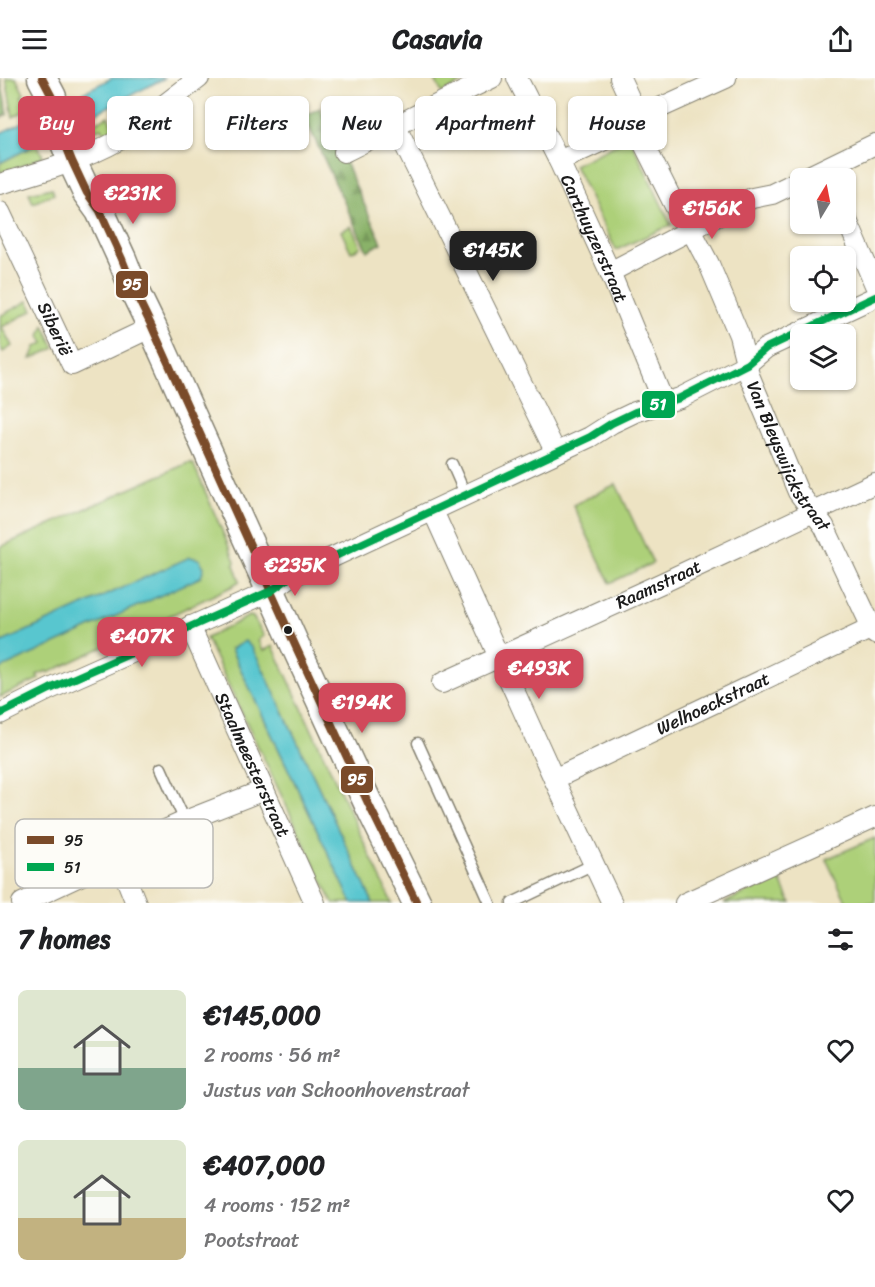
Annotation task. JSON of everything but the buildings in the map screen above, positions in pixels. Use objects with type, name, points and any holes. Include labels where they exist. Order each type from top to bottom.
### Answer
[{"type":"street","points":[[0,184],[80,158],[119,140],[199,78]]},
{"type":"street","points":[[403,123],[492,78]]},
{"type":"street","name":"Carthuyzerstraat","points":[[517,78],[559,161],[610,272],[664,402]]},
{"type":"street","name":"Van Bleyswijckstraat","points":[[620,78],[628,96]]},
{"type":"street","points":[[667,105],[726,78]]},
{"type":"street","points":[[403,141],[556,453]]},
{"type":"street","points":[[837,168],[875,144]]},
{"type":"street","points":[[76,150],[87,193],[100,211],[123,259],[135,292],[271,591],[417,903]]},
{"type":"street","points":[[344,152],[348,150]]},
{"type":"street","points":[[559,161],[583,150]]},
{"type":"street","name":"Van Bleyswijckstraat","points":[[647,150],[681,218],[691,230],[709,264],[739,335],[749,375],[798,492],[824,526],[874,631]]},
{"type":"street","points":[[610,272],[752,198],[772,194],[790,185]]},
{"type":"street","name":"Siberië","points":[[0,212],[72,365],[152,327]]},
{"type":"street","points":[[853,234],[875,285]]},
{"type":"street","points":[[0,714],[50,689],[271,591],[301,572],[593,436],[612,423],[635,412],[680,398],[747,364],[766,348],[875,297]]},
{"type":"street","name":"Raamstraat","points":[[442,683],[875,483]]},
{"type":"street","points":[[433,512],[612,903]]},
{"type":"street","name":"Staalmeesterstraat","points":[[190,626],[315,903]]},
{"type":"street","name":"Welhoeckstraat","points":[[554,779],[874,631]]},
{"type":"street","points":[[188,819],[264,790]]},
{"type":"street","points":[[685,903],[875,817]]},
{"type":"street","points":[[22,903],[54,888]]},
{"type":"street","points":[[130,888],[136,903]]},
{"type":"lane","points":[[453,464],[466,496]]},
{"type":"lane","points":[[418,743],[490,903]]},
{"type":"lane","points":[[161,768],[185,819]]},
{"type":"lane","points":[[512,903],[594,864]]},
{"type":"green space","points":[[0,78],[8,114],[0,118]]},
{"type":"green space","points":[[6,78],[16,78],[24,94],[18,96],[18,114],[13,117]]},
{"type":"green space","points":[[434,78],[471,78],[442,93]]},
{"type":"green space","points":[[320,108],[321,150],[339,150],[382,243],[367,251],[309,127],[309,114]]},
{"type":"green space","points":[[107,117],[107,135],[102,128],[96,130],[95,123]]},
{"type":"green space","points":[[25,150],[40,150],[43,156],[0,173],[0,163]]},
{"type":"green space","points":[[605,150],[636,150],[671,225],[616,250],[574,165]]},
{"type":"green space","points":[[52,188],[54,194],[33,203],[29,193]]},
{"type":"green space","points":[[351,226],[361,247],[351,252],[341,231]]},
{"type":"green space","points":[[28,301],[33,310],[2,327],[12,346],[3,352],[0,346],[0,316]]},
{"type":"green space","points":[[44,325],[55,348],[31,359],[36,347],[44,343],[40,336]]},
{"type":"green space","points":[[190,462],[193,463],[235,561],[234,565],[240,581],[48,673],[47,671],[37,675],[39,679],[0,697],[0,547]]},
{"type":"green space","points":[[616,484],[653,563],[610,583],[573,505]]},
{"type":"green space","points":[[249,616],[253,617],[264,636],[258,640],[263,651],[273,646],[392,903],[373,903],[263,669],[231,649],[352,903],[333,903],[206,638]]},
{"type":"green space","points":[[875,838],[875,903],[847,903],[826,859]]},
{"type":"green space","points":[[779,877],[791,903],[724,903]]},
{"type":"water","points":[[112,78],[165,78],[129,96],[107,96],[107,107],[95,113],[95,96],[80,96]]},
{"type":"water","points":[[18,125],[18,150],[25,150],[0,163],[0,133]]},
{"type":"water","points":[[190,557],[199,559],[204,567],[201,577],[0,669],[0,643]]},
{"type":"water","points":[[245,641],[252,648],[263,669],[373,903],[352,903],[231,649]]},
{"type":"transit line","name":"95","points":[[42,78],[52,97],[52,110],[72,161],[87,193],[100,211],[295,645],[417,903]]},
{"type":"transit line","name":"51","points":[[0,714],[50,689],[271,591],[290,577],[590,437],[635,412],[680,398],[747,364],[766,348],[875,297]]}]
